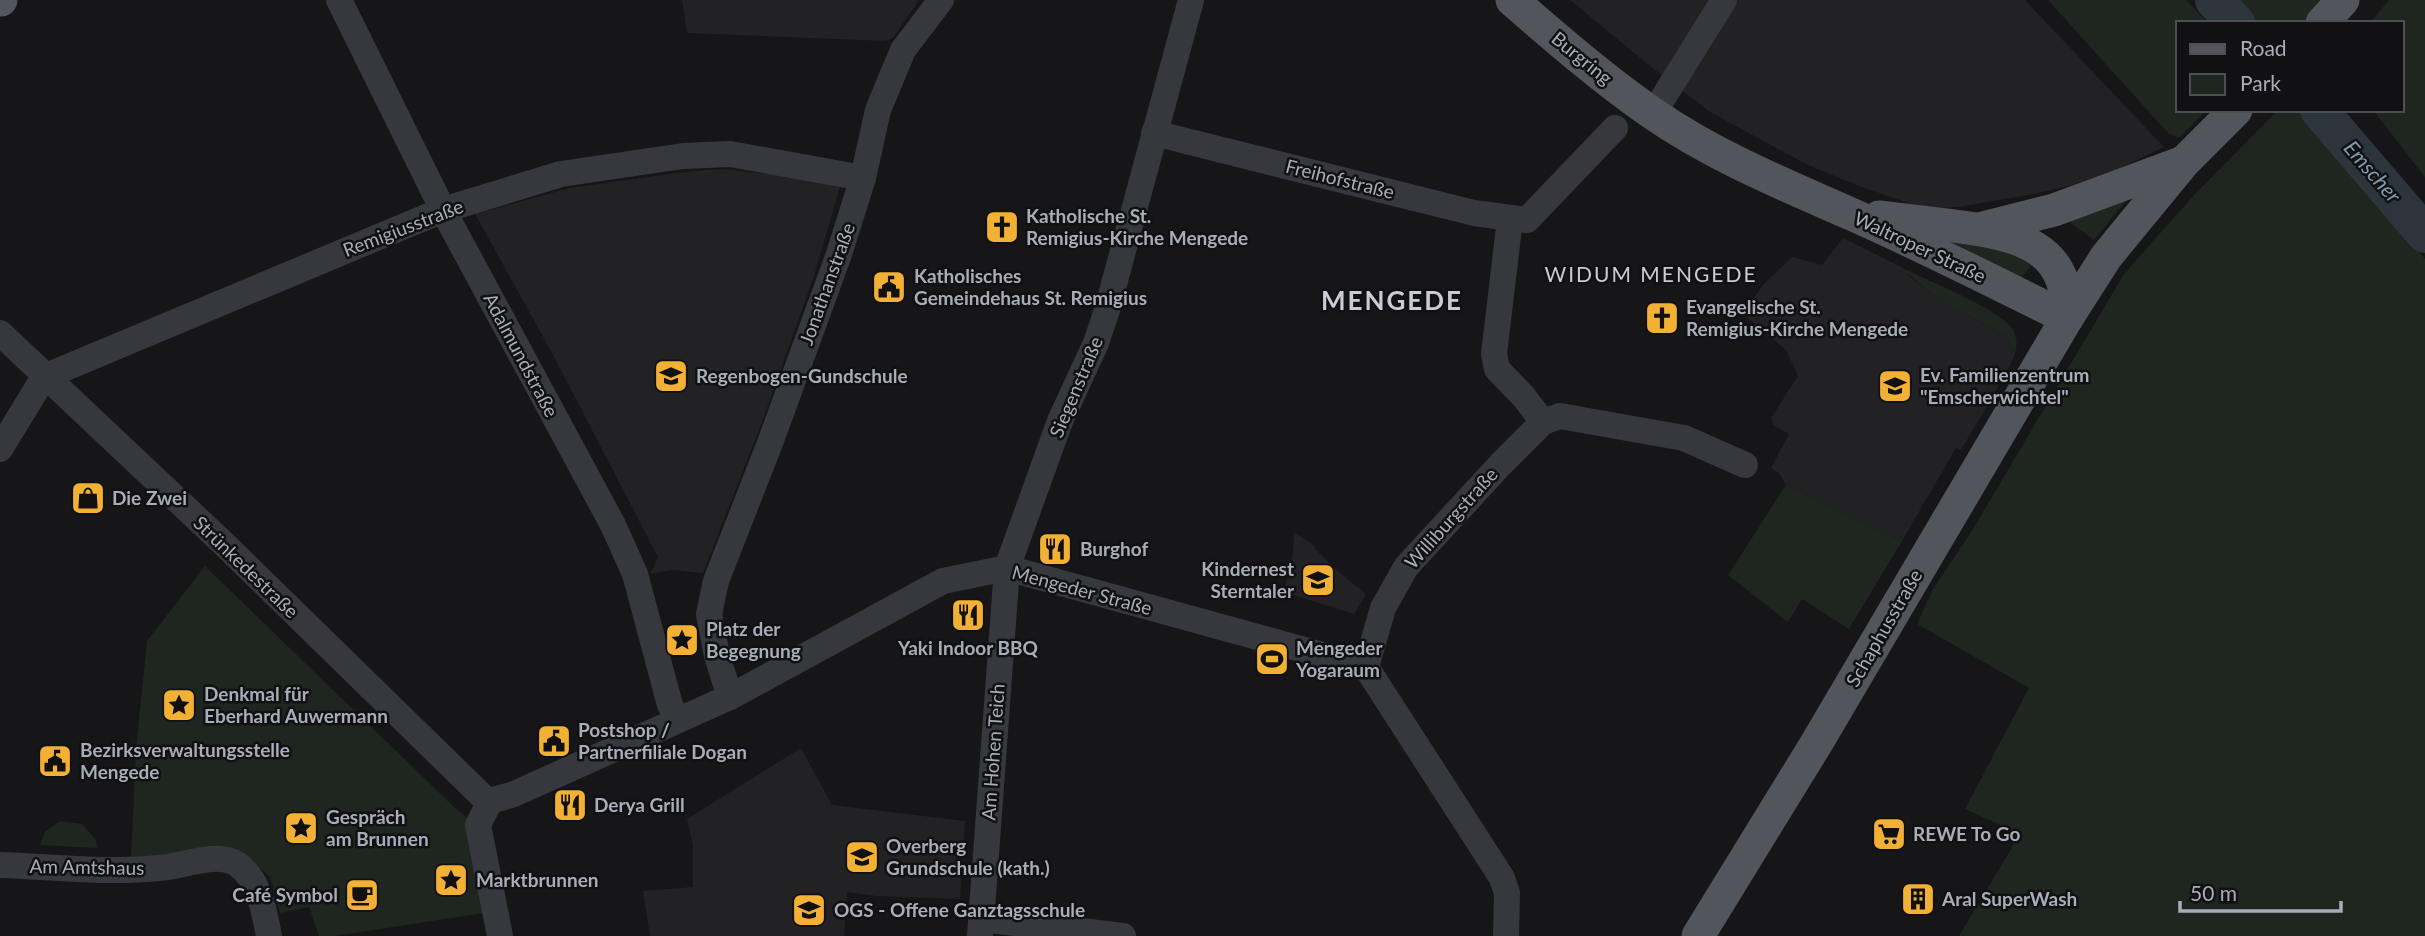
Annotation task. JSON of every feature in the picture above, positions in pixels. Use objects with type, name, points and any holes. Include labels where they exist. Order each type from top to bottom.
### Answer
[{"type":"main road","name":"Burgring","points":[[1511,0],[1653,114]]},
{"type":"main road","points":[[2324,21],[2343,0]]},
{"type":"main road","points":[[2067,318],[2106,257],[2184,162],[2234,112]]},
{"type":"main road","name":"Waltroper Straße","points":[[1653,114],[1728,158],[1783,186],[1852,214],[2067,318]]},
{"type":"main road","points":[[1977,229],[2054,211],[2184,162]]},
{"type":"main road","points":[[1852,214],[1977,229],[2020,238],[2047,256],[2058,270],[2068,301],[2067,318]]},
{"type":"main road","name":"Schaphusstraße","points":[[1698,936],[1816,744],[2067,318]]},
{"type":"street","name":"Adalmundstraße","points":[[339,0],[443,209],[613,525],[635,574],[670,705],[678,720]]},
{"type":"street","name":"Jonathanstraße","points":[[730,697],[717,656],[709,614],[716,581],[838,257],[863,178],[878,110],[904,50],[941,0]]},
{"type":"street","name":"Siegenstraße","points":[[1007,568],[1060,421],[1100,332],[1191,0]]},
{"type":"street","points":[[1653,114],[1724,0]]},
{"type":"street","points":[[1615,128],[1519,220],[1496,335],[1497,369],[1544,422],[1560,416],[1684,438],[1745,465]]},
{"type":"street","name":"Freihofstraße","points":[[1154,133],[1474,213],[1519,220]]},
{"type":"street","name":"Remigiusstraße","points":[[44,377],[443,209],[561,174],[683,156],[730,154],[863,178]]},
{"type":"street","name":"Strünkedestraße","points":[[0,333],[224,544],[490,801]]},
{"type":"street","points":[[0,449],[44,377]]},
{"type":"street","name":"Williburgstraße","points":[[1366,667],[1382,608],[1406,566],[1544,422]]},
{"type":"street","name":"Mengeder Straße","points":[[490,801],[514,794],[730,697],[943,581],[1007,568],[1366,667]]},
{"type":"street","name":"Am Hohen Teich","points":[[980,928],[1007,568]]},
{"type":"street","points":[[1366,667],[1502,878],[1507,893],[1506,936]]},
{"type":"street","points":[[490,801],[478,825],[500,936]]},
{"type":"street","name":"Am Amtshaus","points":[[0,865],[114,870],[166,867],[215,859],[229,860],[239,865],[261,897],[269,936]]},
{"type":"street","points":[[980,928],[1123,936]]},
{"type":"shaded area","points":[[682,0],[919,0],[893,38],[885,41],[687,33]]},
{"type":"shaded area","points":[[1570,0],[2025,0],[2164,147],[2119,168],[2072,185],[1958,207],[1926,209],[1806,164],[1710,112]]},
{"type":"shaded area","name":"Regenbogen-Gundschule","points":[[722,169],[776,175],[840,187],[814,276],[761,425],[703,573],[672,570],[650,574],[658,557],[552,353],[475,214],[570,188]]},
{"type":"shaded area","name":"Ev. Familienzentrum \"Emscherwichtel\"","points":[[1843,238],[1909,271],[1908,275],[1937,298],[2007,337],[2013,349],[2011,363],[1993,396],[1961,450],[1956,448],[1902,541],[1786,485],[1779,473],[1771,468],[1789,434],[1773,425],[1771,418],[1798,376],[1786,350],[1743,314],[1763,285],[1792,257],[1822,265]]},
{"type":"shaded area","name":"Kindernest Sterntaler","points":[[1294,532],[1315,546],[1335,569],[1366,594],[1354,614],[1284,592],[1293,553]]},
{"type":"shaded area","points":[[801,748],[832,805],[965,821],[960,899],[877,896],[847,892],[844,936],[650,936],[643,891],[693,887],[693,845],[687,819]]},
{"type":"green space","points":[[2048,0],[2186,0],[2206,21],[2176,21],[2176,112],[2205,112],[2179,138],[2169,134]]},
{"type":"green space","points":[[2214,0],[2343,0],[2324,21],[2234,21]]},
{"type":"green space","points":[[2389,0],[2425,0],[2425,177],[2375,112],[2404,112],[2404,21],[2372,21]]},
{"type":"green space","points":[[2276,112],[2310,112],[2425,259],[2425,936],[1959,936],[2020,834],[1965,809],[2029,688],[1917,624],[1933,589],[1970,534],[2124,274],[2195,194]]},
{"type":"green space","points":[[2129,197],[2094,240],[2060,215]]},
{"type":"green space","points":[[1936,235],[2037,259],[2018,281]]},
{"type":"green space","points":[[1909,271],[1982,306],[2007,323],[2014,331],[2016,339],[2011,363],[2013,349],[2007,337],[1937,298],[1908,274]]},
{"type":"green space","points":[[1786,485],[1902,541],[1849,629],[1802,599],[1788,622],[1728,575]]},
{"type":"green space","points":[[205,566],[469,819],[484,913],[335,936],[319,936],[309,907],[280,913],[270,877],[241,852],[131,860],[136,749],[147,641]]},
{"type":"green space","points":[[60,821],[82,824],[96,840],[97,848],[40,845],[45,832]]},
{"type":"waterway","name":"Emscher","points":[[2214,0],[2234,21]]},
{"type":"waterway","name":"Emscher","points":[[2321,112],[2425,234]]},
{"type":"place","name":"Katholische St. Remigius-Kirche Mengede","points":[[1002,227]]},
{"type":"place","name":"Katholisches Gemeindehaus St. Remigius","points":[[889,287]]},
{"type":"place","name":"Evangelische St. Remigius-Kirche Mengede","points":[[1662,318]]},
{"type":"place","name":"Regenbogen-Gundschule","points":[[671,376]]},
{"type":"place","name":"Ev. Familienzentrum \"Emscherwichtel\"","points":[[1895,386]]},
{"type":"place","name":"Die Zwei","points":[[88,498]]},
{"type":"place","name":"Burghof","points":[[1055,549]]},
{"type":"place","name":"Kindernest Sterntaler","points":[[1318,580]]},
{"type":"place","name":"Yaki Indoor BBQ","points":[[968,615]]},
{"type":"place","name":"Platz der Begegnung","points":[[682,640]]},
{"type":"place","name":"Mengeder Yogaraum","points":[[1272,659]]},
{"type":"place","name":"Denkmal für Eberhard Auwermann","points":[[179,705]]},
{"type":"place","name":"Postshop / Partnerfiliale Dogan","points":[[554,741]]},
{"type":"place","name":"Bezirksverwaltungsstelle Mengede","points":[[55,761]]},
{"type":"place","name":"Derya Grill","points":[[570,805]]},
{"type":"place","name":"Gespräch am Brunnen","points":[[301,828]]},
{"type":"place","name":"REWE To Go","points":[[1889,834]]},
{"type":"place","name":"Overberg Grundschule (kath.)","points":[[862,857]]},
{"type":"place","name":"Marktbrunnen","points":[[451,880]]},
{"type":"place","name":"Café Symbol","points":[[362,895]]},
{"type":"place","name":"Aral SuperWash","points":[[1918,899]]},
{"type":"place","name":"OGS - Offene Ganztagsschule","points":[[809,910]]},
{"type":"district","name":"WIDUM MENGEDE","points":[[1651,275]]},
{"type":"district","name":"MENGEDE","points":[[1392,301]]}]
